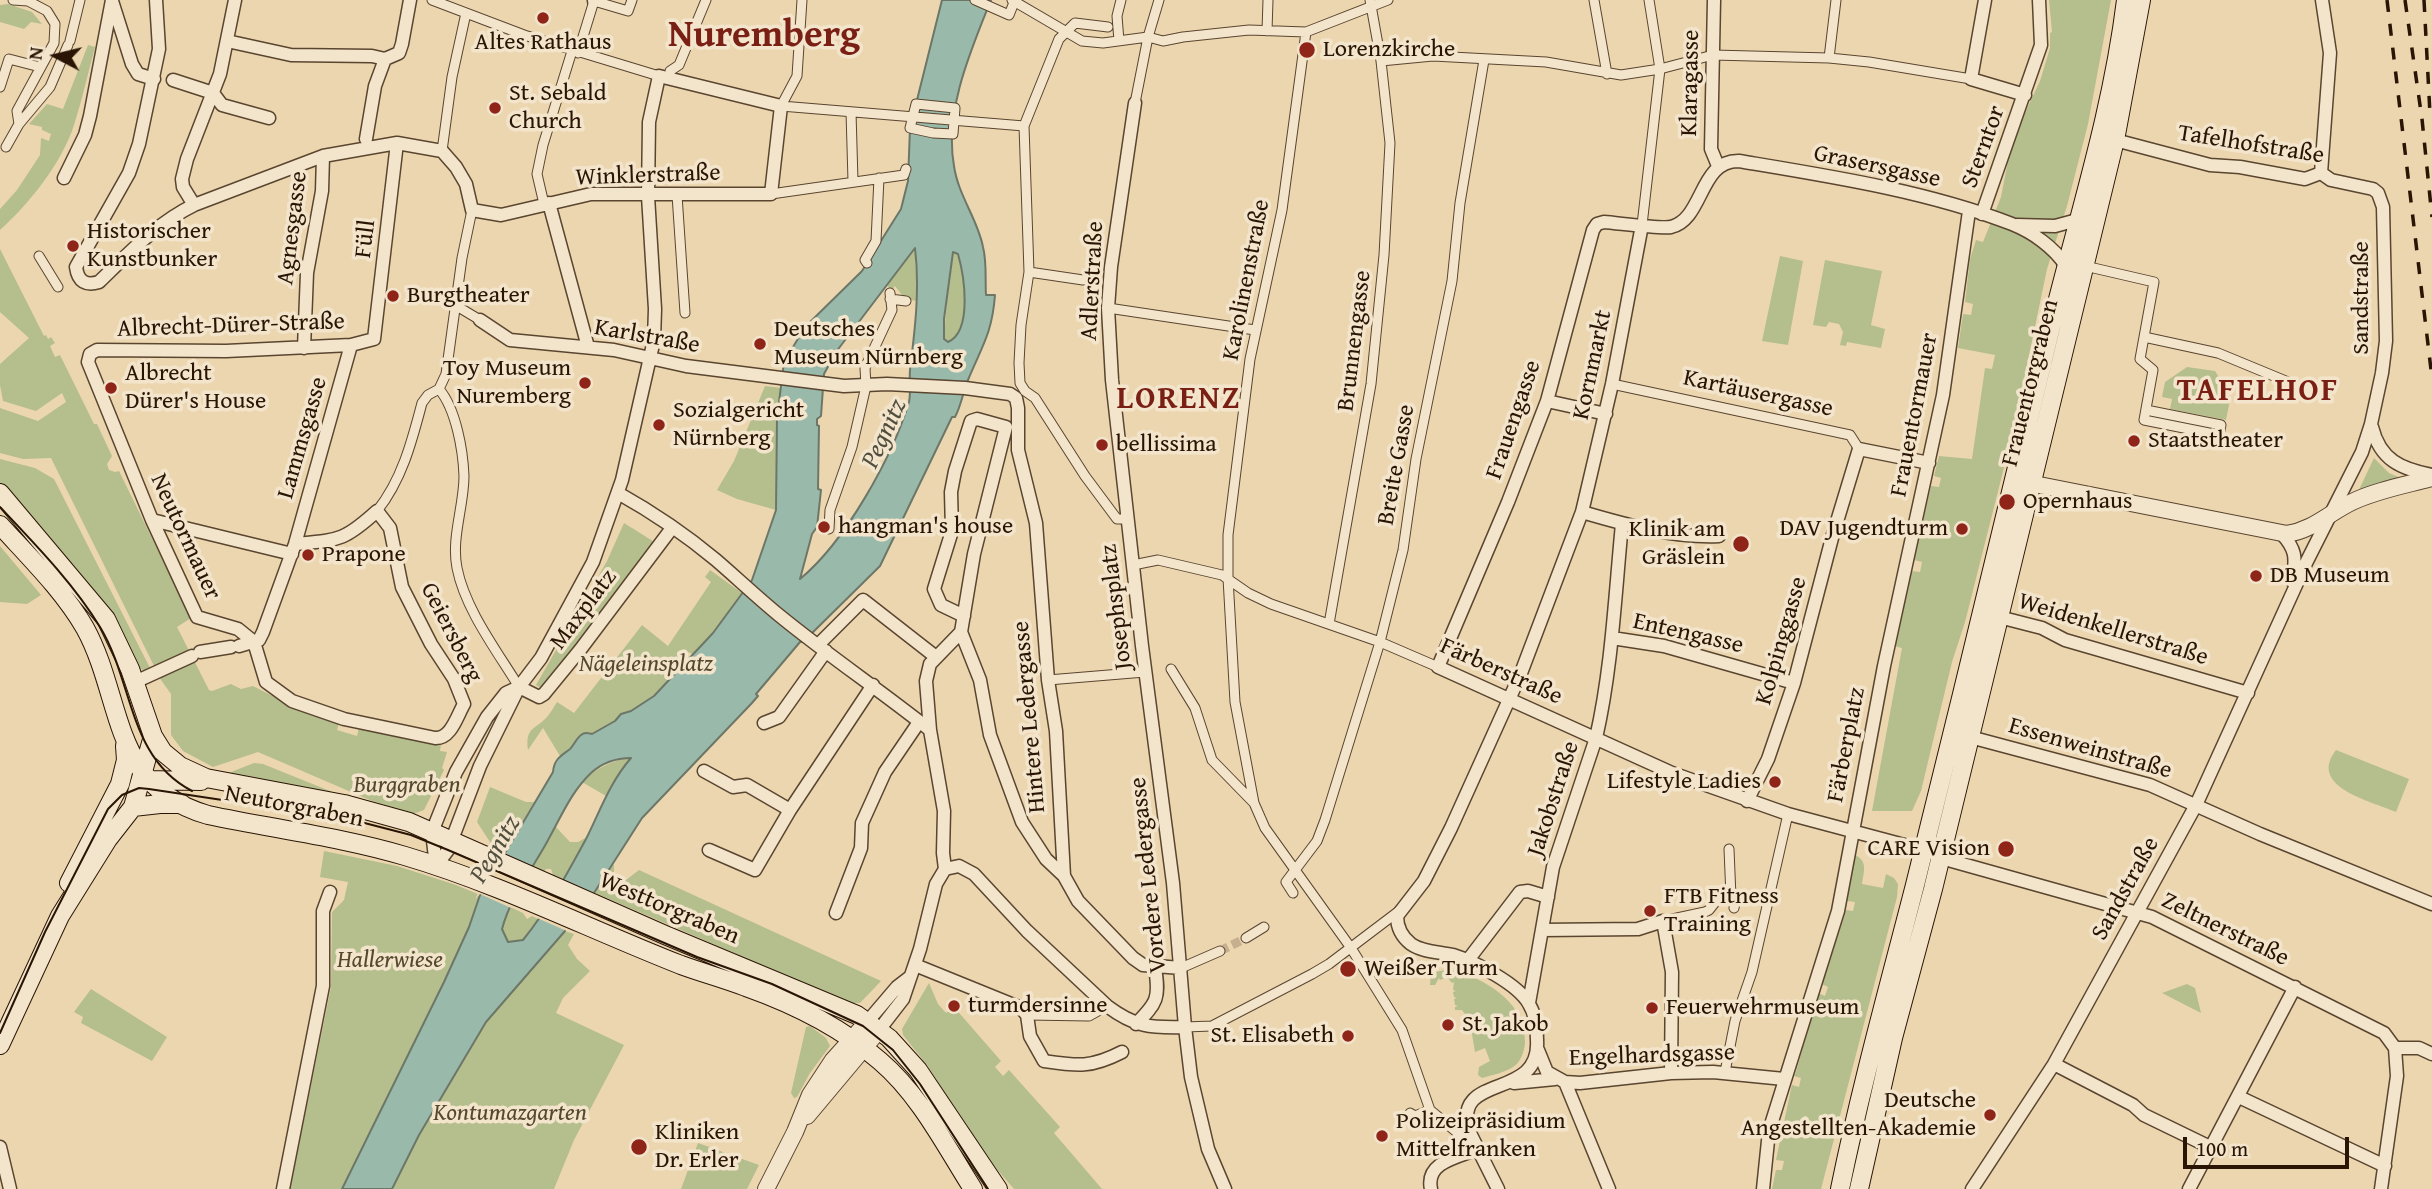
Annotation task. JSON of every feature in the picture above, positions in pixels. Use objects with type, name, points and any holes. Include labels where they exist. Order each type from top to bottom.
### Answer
[{"type":"main road","name":"Frauentorgraben","points":[[1840,1189],[1877,1025],[1923,850],[2066,266],[2080,220],[2112,84],[2126,0]]},
{"type":"main road","name":"Frauentorgraben","points":[[1859,1189],[1893,1038],[1941,858],[2099,208],[2115,140],[2141,0]]},
{"type":"main road","name":"Neutorgraben","points":[[0,493],[103,614],[116,636],[135,682],[153,736],[163,752],[183,768],[222,781],[344,804],[393,817],[452,842]]},
{"type":"main road","name":"Neutorgraben","points":[[3,532],[69,605],[86,630],[99,659],[123,739],[145,777],[168,796],[208,815],[360,844],[436,866]]},
{"type":"main road","points":[[0,1045],[60,916],[108,839],[133,807],[145,777],[153,736]]},
{"type":"main road","points":[[0,1026],[47,925],[123,777],[126,760],[123,739]]},
{"type":"main road","name":"Neutorgraben","points":[[145,777],[222,781]]},
{"type":"main road","points":[[117,791],[145,777]]},
{"type":"main road","points":[[133,807],[181,804]]},
{"type":"main road","name":"Westtorgraben","points":[[452,842],[717,957],[783,982],[874,1025]]},
{"type":"main road","points":[[1923,850],[1941,858]]},
{"type":"main road","name":"Westtorgraben","points":[[436,866],[686,967],[764,993],[816,1018],[857,1043],[891,1070],[907,1088],[973,1189]]},
{"type":"main road","points":[[874,1025],[918,1070],[998,1189]]},
{"type":"street","points":[[13,0],[28,1],[47,11],[55,24],[54,43],[17,111],[19,124]]},
{"type":"street","points":[[6,147],[19,124],[50,87],[69,43],[80,0]]},
{"type":"street","points":[[112,0],[132,64],[138,74],[154,79]]},
{"type":"street","points":[[65,178],[85,135],[112,0]]},
{"type":"street","points":[[152,520],[293,549],[340,539],[355,531],[377,511],[400,474],[422,403],[428,395],[439,389],[446,374],[472,210],[466,184],[442,151],[397,143],[323,156],[176,214],[148,235],[99,282],[91,285],[80,279],[76,267],[128,173],[139,144],[154,79],[159,33],[156,0]]},
{"type":"street","points":[[194,205],[183,187],[182,179],[187,159],[220,74],[235,0]]},
{"type":"street","points":[[227,40],[290,55],[372,55],[385,59],[399,53],[410,0]]},
{"type":"street","points":[[432,0],[575,52],[781,106],[1024,126]]},
{"type":"street","points":[[588,347],[537,174],[543,145],[594,0],[628,11],[632,0]]},
{"type":"street","points":[[664,77],[679,65],[706,0]]},
{"type":"street","points":[[771,194],[781,106],[797,76],[802,0]]},
{"type":"street","points":[[975,0],[1009,15],[1014,0],[1065,31],[1087,32],[1108,27]]},
{"type":"street","points":[[1119,41],[1117,16],[1121,0]]},
{"type":"street","name":"Adlerstraße","points":[[1127,519],[1108,308],[1120,192],[1147,41],[1159,0]]},
{"type":"street","points":[[1267,31],[1268,0]]},
{"type":"street","points":[[866,386],[887,384],[965,388],[1021,394],[1021,325],[1029,272],[1024,126],[1059,39],[1075,23],[1102,43],[1163,41],[1249,30],[1306,32],[1370,4],[1388,0]]},
{"type":"street","points":[[1594,0],[1607,74]]},
{"type":"street","points":[[1642,225],[1660,69],[1649,0]]},
{"type":"street","name":"Klaragasse","points":[[1642,225],[1670,227],[1678,223],[1690,212],[1724,163],[1710,149],[1714,0]]},
{"type":"street","points":[[1829,58],[1836,0]]},
{"type":"street","points":[[1972,79],[1985,0]]},
{"type":"street","points":[[1381,61],[1433,56],[1546,62],[1620,75],[1660,69],[1713,55],[1829,58],[1972,79],[2025,95],[2042,45],[2039,0]]},
{"type":"street","points":[[2321,173],[2330,53],[2322,0]]},
{"type":"street","name":"Brunnengasse","points":[[1329,624],[1371,384],[1384,255],[1390,143],[1381,61],[1370,4]]},
{"type":"street","points":[[442,151],[452,77],[466,13]]},
{"type":"street","points":[[1177,27],[1183,37]]},
{"type":"street","name":"Karolinenstraße","points":[[1254,803],[1235,702],[1228,535],[1255,330],[1282,210],[1306,32]]},
{"type":"street","points":[[0,87],[9,59],[40,67]]},
{"type":"street","points":[[366,139],[375,86],[385,59]]},
{"type":"street","name":"Breite Gasse","points":[[1298,868],[1317,841],[1325,820],[1380,642],[1403,550],[1416,459],[1452,281],[1460,203],[1484,60]]},
{"type":"street","name":"Maxplatz","points":[[436,866],[452,842],[474,780],[519,687],[541,658],[593,562],[618,494],[650,357],[655,309],[648,196],[649,122],[664,77]]},
{"type":"street","points":[[173,80],[212,93],[222,105],[269,118]]},
{"type":"street","name":"Sterntor","points":[[1976,213],[2025,95]]},
{"type":"street","points":[[912,117],[916,104],[937,104],[955,108],[954,121]]},
{"type":"street","points":[[851,112],[853,181]]},
{"type":"street","name":"Tafelhofstraße","points":[[2115,140],[2210,165],[2221,164],[2305,179],[2321,173],[2331,180],[2367,186],[2378,193]]},
{"type":"street","name":"Füll","points":[[374,339],[397,143]]},
{"type":"street","name":"Agnesgasse","points":[[304,348],[307,273],[322,191],[323,156]]},
{"type":"street","name":"Grasersgasse","points":[[1724,163],[1775,167],[1896,191],[1976,213],[2013,225],[2049,247],[2066,266]]},
{"type":"street","name":"Winklerstraße","points":[[472,210],[501,215],[591,194],[771,194],[904,175],[906,169]]},
{"type":"street","points":[[867,263],[865,260],[876,241],[876,178]]},
{"type":"street","name":"Sandstraße","points":[[1972,1189],[2054,1064],[2196,805],[2292,594],[2362,452],[2371,424],[2386,341],[2383,207],[2378,193]]},
{"type":"street","points":[[677,195],[685,313]]},
{"type":"street","name":"Grasersgasse","points":[[2013,225],[2055,226],[2080,220],[2099,208]]},
{"type":"street","name":"Frauentormauer","points":[[1884,666],[1943,395],[1976,213]]},
{"type":"street","name":"Frauengasse","points":[[1438,667],[1508,502],[1547,401],[1593,230],[1597,224],[1604,222],[1642,225]]},
{"type":"street","name":"Kornmarkt","points":[[1401,909],[1423,881],[1451,828],[1509,699],[1582,512],[1606,414],[1642,225]]},
{"type":"street","points":[[39,256],[58,287]]},
{"type":"street","points":[[2085,266],[2154,282],[2140,359],[2153,370],[2144,420],[2219,435],[2221,425],[2146,410]]},
{"type":"street","points":[[1029,272],[1083,280]]},
{"type":"street","points":[[828,529],[830,510],[852,447],[866,386],[865,369],[892,310],[890,295],[906,301]]},
{"type":"street","points":[[455,305],[480,320]]},
{"type":"street","points":[[1108,308],[1255,330]]},
{"type":"street","name":"Karlstraße","points":[[480,320],[510,340],[588,347],[686,366],[781,379],[866,386]]},
{"type":"street","points":[[2144,337],[2218,353],[2310,391]]},
{"type":"street","name":"Albrecht-Dürer-Straße","points":[[90,354],[97,350],[226,351],[304,348],[351,345],[374,339]]},
{"type":"street","name":"Lammsgasse","points":[[254,642],[259,640],[263,632],[293,549],[351,345]]},
{"type":"street","name":"Neutormauer","points":[[90,354],[89,369],[152,520],[197,617],[238,629],[254,642]]},
{"type":"street","name":"Kartäusergasse","points":[[1612,384],[1850,435],[1859,449],[1929,463]]},
{"type":"street","points":[[439,389],[452,408],[464,477],[456,563],[462,593],[519,687]]},
{"type":"street","name":"Josephsplatz","points":[[1021,394],[1035,398],[1081,470],[1117,519],[1127,519],[1151,719]]},
{"type":"street","name":"Hintere Ledergasse","points":[[1021,394],[1018,408],[1018,450],[1037,523],[1048,680],[1056,731],[1063,876]]},
{"type":"street","points":[[1547,401],[1606,414]]},
{"type":"street","points":[[964,616],[942,605],[934,589],[952,531],[951,492],[955,471],[971,421],[977,419],[1006,427],[976,547],[964,616],[961,632],[981,680],[990,736],[1022,822],[1046,859],[1063,876],[1078,901],[1143,965],[1181,968],[1220,951]]},
{"type":"street","points":[[2371,424],[2376,441],[2391,461],[2413,472],[2432,476]]},
{"type":"street","name":"Kolpinggasse","points":[[1747,801],[1768,758],[1794,683],[1832,538],[1859,449]]},
{"type":"street","points":[[2014,480],[2282,534],[2306,530],[2346,505],[2432,476]]},
{"type":"street","points":[[618,494],[696,545],[807,637],[922,719],[930,730]]},
{"type":"street","name":"Geiersberg","points":[[254,642],[266,682],[292,701],[344,719],[435,738],[447,735],[464,704],[454,679],[431,644],[402,587],[390,528],[377,511]]},
{"type":"street","points":[[1582,512],[1692,537],[1719,536]]},
{"type":"street","name":"Jakobstraße","points":[[1529,1003],[1553,867],[1596,738],[1612,638],[1622,521]]},
{"type":"street","name":"Maxplatz","points":[[519,687],[538,697],[544,694],[672,528]]},
{"type":"street","name":"Sandstraße","points":[[2282,534],[2295,552],[2292,594]]},
{"type":"street","name":"Färberstraße","points":[[1133,565],[1158,560],[1228,578],[1260,598],[1380,642],[1672,773],[1788,814],[1923,850]]},
{"type":"street","name":"Weidenkellerstraße","points":[[1988,585],[1999,617],[2042,628],[2065,640],[2248,693]]},
{"type":"street","points":[[764,723],[779,717],[822,648],[863,600],[933,658]]},
{"type":"street","points":[[766,1189],[795,1132],[810,1095],[874,1025],[904,999],[936,884],[945,869],[944,811],[930,730],[926,681],[933,658],[961,632]]},
{"type":"street","name":"Entengasse","points":[[1612,638],[1664,646],[1794,683]]},
{"type":"street","points":[[135,682],[196,654],[254,642]]},
{"type":"street","name":"Färberplatz","points":[[1851,832],[1884,666]]},
{"type":"street","name":"Josephsplatz","points":[[1171,669],[1195,708],[1212,760],[1254,803]]},
{"type":"street","points":[[1048,680],[1145,672]]},
{"type":"street","points":[[709,850],[755,870],[872,682]]},
{"type":"street","name":"Maxplatz","points":[[432,832],[456,772],[488,717],[506,693],[519,687]]},
{"type":"street","points":[[836,913],[861,848],[862,823],[885,772],[922,719]]},
{"type":"street","name":"Vordere Ledergasse","points":[[1151,719],[1174,883],[1191,1077],[1208,1149],[1221,1188]]},
{"type":"street","name":"Essenweinstraße","points":[[1970,737],[2150,785],[2260,834],[2432,904]]},
{"type":"street","points":[[704,771],[733,787],[747,785],[790,810]]},
{"type":"street","points":[[1254,803],[1265,828],[1298,868],[1402,1030],[1430,1110],[1478,1149]]},
{"type":"street","points":[[1725,1072],[1735,1021],[1752,972],[1788,814]]},
{"type":"street","points":[[432,832],[436,866]]},
{"type":"street","points":[[1763,1189],[1769,1131],[1838,911],[1851,832]]},
{"type":"street","points":[[1729,849],[1734,908]]},
{"type":"street","name":"Zeltnerstraße","points":[[1941,858],[2161,921],[2385,1032],[2395,1048]]},
{"type":"street","points":[[945,869],[958,866],[974,874],[1027,931],[1107,1006],[1136,1024],[1157,1028],[1212,1026],[1329,964],[1401,909]]},
{"type":"street","points":[[1293,893],[1286,882],[1298,868]]},
{"type":"street","points":[[1468,960],[1520,892],[1528,891],[1548,897]]},
{"type":"street","points":[[283,1189],[323,986],[323,911],[330,892]]},
{"type":"street","points":[[1542,930],[1638,929],[1705,912],[1720,896],[1731,897]]},
{"type":"street","points":[[1401,909],[1397,924],[1410,943],[1419,948],[1468,960],[1510,985],[1529,1003],[1534,1015],[1538,1050],[1530,1069],[1521,1078],[1482,1091],[1470,1103],[1466,1115],[1469,1131],[1498,1189]]},
{"type":"street","points":[[1663,921],[1670,948],[1672,972],[1671,1073]]},
{"type":"street","points":[[1246,938],[1264,927]]},
{"type":"street","points":[[1136,1024],[1157,1000],[1156,968]]},
{"type":"street","points":[[913,971],[1021,1008],[1027,1015],[1030,1036],[1044,1061],[1070,1065],[1099,1064],[1122,1052]]},
{"type":"street","points":[[2189,1189],[2295,987]]},
{"type":"street","points":[[1027,1015],[1089,1016],[1107,1006]]},
{"type":"street","points":[[2381,1189],[2397,1076],[2395,1048],[2419,1048],[2432,1054]]},
{"type":"street","name":"Engelhardsgasse","points":[[1538,1050],[1543,1067],[1560,1080],[1580,1083],[1671,1073],[1725,1072],[1784,1079]]},
{"type":"street","points":[[2054,1064],[2133,1105],[2144,1115],[2211,1148]]},
{"type":"street","points":[[1509,1083],[1560,1080],[1609,1189]]},
{"type":"street","points":[[2239,1097],[2385,1166]]},
{"type":"street","points":[[1410,1113],[1415,1116],[1430,1110]]},
{"type":"street","points":[[0,1147],[10,1189]]},
{"type":"street","points":[[1430,1187],[1430,1175],[1436,1166],[1478,1149]]},
{"type":"green space","points":[[2049,0],[2111,0],[2088,124],[2067,206],[2047,269],[2013,432],[1921,791],[1912,811],[1872,811],[1902,648],[1894,646],[1911,571],[1920,572],[1922,562],[1914,560],[1931,486],[1939,487],[1941,478],[1934,476],[1939,456],[1972,459],[1985,368],[1992,369],[1995,355],[1958,348],[1963,314],[1971,315],[1973,304],[1965,302],[1970,259],[1976,240],[1983,242],[2001,197],[2012,140],[2040,81],[2052,32]]},
{"type":"green space","points":[[8,4],[32,12],[42,24],[31,22],[24,29],[0,22],[0,5]]},
{"type":"green space","points":[[88,45],[95,47],[69,139],[43,182],[0,230],[0,209],[17,190],[40,155],[41,138],[49,141],[51,134],[42,130],[42,127],[29,124],[47,104],[63,109]]},
{"type":"green space","points":[[915,247],[917,301],[905,299],[895,286],[891,291],[887,285]]},
{"type":"green space","name":"Burggraben","points":[[0,249],[44,336],[48,339],[51,337],[55,343],[50,346],[55,357],[60,355],[94,424],[97,424],[112,456],[107,464],[109,470],[119,471],[191,618],[177,627],[209,690],[231,684],[241,689],[253,686],[300,710],[339,723],[337,730],[357,736],[359,728],[441,744],[440,751],[447,752],[442,768],[444,770],[424,810],[413,814],[372,801],[258,752],[213,767],[183,751],[171,735],[171,694],[161,680],[51,458],[23,459],[0,453],[0,408],[38,421],[66,402],[62,393],[36,411],[3,401],[0,364],[29,338],[0,312]]},
{"type":"green space","points":[[956,252],[965,285],[964,313],[961,326],[948,342],[944,339],[950,260]]},
{"type":"green space","points":[[1780,256],[1803,261],[1788,345],[1762,341]]},
{"type":"green space","points":[[1825,260],[1882,271],[1871,325],[1885,329],[1881,348],[1847,342],[1846,346],[1840,345],[1843,332],[1839,324],[1829,322],[1826,327],[1813,325]]},
{"type":"green space","points":[[2187,367],[2215,371],[2227,390],[2226,399],[2230,400],[2226,420],[2170,409],[2172,399],[2162,397],[2165,382]]},
{"type":"green space","points":[[765,386],[781,388],[777,418],[776,510],[737,499],[717,490],[734,461]]},
{"type":"green space","points":[[2374,458],[2389,473],[2408,481],[2357,494]]},
{"type":"green space","points":[[0,459],[35,468],[54,479],[150,668],[137,668],[0,485]]},
{"type":"green space","points":[[624,523],[656,543],[577,648],[540,688],[536,685],[607,561]]},
{"type":"green space","points":[[0,546],[41,595],[27,604],[0,602]]},
{"type":"green space","name":"Nägeleinsplatz","points":[[710,570],[742,593],[713,633],[693,655],[689,652],[682,660],[686,664],[654,696],[592,734],[589,732],[560,756],[543,728],[528,750],[530,733],[547,717],[557,702],[574,713],[642,625],[668,646],[711,582],[705,577]]},
{"type":"green space","points":[[2336,750],[2409,779],[2396,812],[2358,797],[2336,783],[2330,774],[2329,763]]},
{"type":"green space","points":[[632,757],[606,796],[582,782],[605,765]]},
{"type":"green space","points":[[254,763],[263,764],[335,793],[334,797],[221,776]]},
{"type":"green space","points":[[490,787],[526,802],[534,802],[503,854],[488,847],[490,842],[477,822]]},
{"type":"green space","points":[[555,826],[570,842],[578,842],[587,837],[563,879],[553,875],[551,869],[544,872],[532,866]]},
{"type":"green space","name":"Hallerwiese","points":[[324,851],[397,866],[480,895],[444,982],[342,1189],[290,1189],[331,987],[332,912],[344,900],[348,882],[320,877]]},
{"type":"green space","points":[[1855,855],[1863,863],[1862,884],[1883,888],[1886,874],[1898,884],[1897,897],[1821,1189],[1772,1189],[1776,1170],[1782,1170],[1784,1161],[1776,1160],[1792,1085],[1799,1087],[1801,1078],[1794,1076],[1818,993],[1825,996],[1828,987],[1822,984],[1846,910],[1853,911],[1855,902],[1847,901]]},
{"type":"green space","points":[[614,864],[614,873],[619,880],[626,880],[639,870],[881,981],[860,1003],[850,1003],[595,893]]},
{"type":"green space","points":[[508,906],[523,913],[527,919],[532,916],[540,920],[524,940],[508,942],[501,929]]},
{"type":"green space","name":"Kontumazgarten","points":[[565,931],[574,934],[568,945],[577,959],[590,971],[563,998],[556,1013],[624,1045],[574,1140],[554,1189],[392,1189],[419,1135],[486,1022]]},
{"type":"green space","points":[[1453,970],[1456,973],[1458,971],[1483,982],[1513,1006],[1524,1029],[1525,1043],[1522,1056],[1513,1067],[1482,1078],[1478,1075],[1479,1067],[1490,1061],[1485,1048],[1475,1052],[1470,1022],[1463,1022],[1465,1014],[1462,1010],[1455,1010],[1458,1006],[1455,1005],[1454,999],[1457,998],[1453,992],[1456,991],[1453,990],[1454,982],[1447,977],[1440,980],[1439,978],[1435,985],[1430,985],[1431,973]]},
{"type":"green space","points":[[929,983],[938,1004],[946,1013],[954,1007],[1001,1061],[995,1067],[1003,1076],[1009,1070],[1060,1127],[1054,1133],[1102,1189],[1014,1189],[981,1151],[927,1065],[903,1035],[902,1029]]},
{"type":"green space","points":[[2187,984],[2195,988],[2201,1013],[2162,993]]},
{"type":"green space","points":[[91,989],[167,1037],[152,1061],[81,1023],[83,1017],[74,1012]]},
{"type":"green space","points":[[810,1026],[826,1038],[830,1046],[794,1098],[791,1093],[806,1027]]},
{"type":"green space","points":[[698,1143],[759,1165],[747,1189],[681,1189]]},
{"type":"shaded area","points":[[942,0],[991,0],[961,81],[952,145],[956,177],[983,247],[986,295],[995,295],[991,320],[957,413],[952,417],[880,566],[800,642],[756,694],[758,696],[751,704],[642,818],[594,893],[565,931],[486,1022],[419,1135],[392,1189],[342,1189],[444,982],[480,895],[553,772],[556,761],[581,735],[592,734],[654,696],[713,633],[752,580],[776,510],[777,418],[784,362],[805,327],[862,271],[901,209],[908,181],[910,128]],"holes":[[[915,248],[917,294],[909,402],[891,448],[865,498],[834,544],[800,579],[812,534],[817,527],[821,490],[818,489],[817,419],[821,416],[824,374],[836,352]],[[953,252],[958,254],[965,302],[961,327],[956,336],[948,342],[944,339],[944,319]],[[631,758],[611,787],[586,839],[549,904],[523,940],[508,942],[502,929],[511,906],[572,797],[595,769]]]},
{"type":"pier","points":[[500,853],[535,868],[511,908],[480,894],[475,899]]},
{"type":"pier","points":[[559,878],[597,894],[569,932],[537,918]]},
{"type":"tunnel","points":[[1220,951],[1246,938]]},
{"type":"tram line","points":[[0,507],[53,565],[90,611],[111,649],[135,718],[155,759],[171,777],[192,791]]},
{"type":"tram line","points":[[0,1033],[45,932],[108,809],[122,795],[139,788],[149,789],[349,819],[411,835],[697,957],[772,984],[863,1026],[893,1050],[920,1084],[988,1189]]},
{"type":"railway","points":[[2387,0],[2432,378]]},
{"type":"railway","points":[[2405,0],[2422,119],[2432,217]]},
{"type":"railway","points":[[2424,0],[2430,114]]},
{"type":"place","name":"Altes Rathaus","points":[[543,18]]},
{"type":"place","name":"Lorenzkirche","points":[[1307,50]]},
{"type":"place","name":"St. Sebald Church","points":[[495,108]]},
{"type":"place","name":"Historischer Kunstbunker","points":[[73,246]]},
{"type":"place","name":"Burgtheater","points":[[393,296]]},
{"type":"place","name":"Deutsches Museum Nürnberg","points":[[760,344]]},
{"type":"place","name":"Toy Museum Nuremberg","points":[[585,383]]},
{"type":"place","name":"Albrecht Dürer's House","points":[[111,388]]},
{"type":"place","name":"Sozialgericht Nürnberg","points":[[659,425]]},
{"type":"place","name":"Staatstheater","points":[[2134,441]]},
{"type":"place","name":"bellissima","points":[[1102,445]]},
{"type":"place","name":"Opernhaus","points":[[2007,502]]},
{"type":"place","name":"hangman's house","points":[[824,527]]},
{"type":"place","name":"DAV Jugendturm","points":[[1962,529]]},
{"type":"place","name":"Klinik am Gräslein","points":[[1741,544]]},
{"type":"place","name":"Prapone","points":[[308,555]]},
{"type":"place","name":"DB Museum","points":[[2256,576]]},
{"type":"place","name":"Lifestyle Ladies","points":[[1775,782]]},
{"type":"place","name":"CARE Vision","points":[[2006,849]]},
{"type":"place","name":"FTB Fitness Training","points":[[1650,911]]},
{"type":"place","name":"Weißer Turm","points":[[1348,969]]},
{"type":"place","name":"turmdersinne","points":[[954,1006]]},
{"type":"place","name":"Feuerwehrmuseum","points":[[1652,1008]]},
{"type":"place","name":"St. Jakob","points":[[1448,1025]]},
{"type":"place","name":"St. Elisabeth","points":[[1348,1036]]},
{"type":"place","name":"Deutsche Angestellten-Akademie","points":[[1990,1115]]},
{"type":"place","name":"Polizeipräsidium Mittelfranken","points":[[1382,1136]]},
{"type":"place","name":"Kliniken Dr. Erler","points":[[639,1147]]},
{"type":"district","name":"Nuremberg","points":[[764,36]]},
{"type":"district","name":"TAFELHOF","points":[[2258,392]]},
{"type":"district","name":"LORENZ","points":[[1179,400]]},
{"type":"water label","name":"Pegnitz","points":[[885,434]]},
{"type":"water label","name":"Pegnitz","points":[[496,850]]}]
